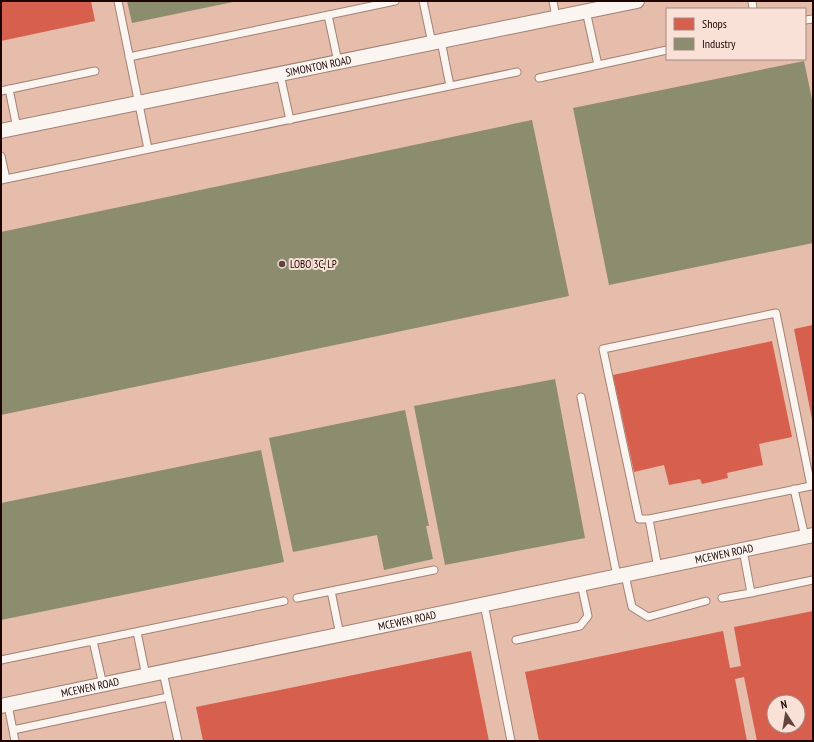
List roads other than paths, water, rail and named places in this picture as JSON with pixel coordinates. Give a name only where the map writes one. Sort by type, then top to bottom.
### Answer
[{"type":"street","name":"SIMONTON ROAD","points":[[1,131],[637,1]]},
{"type":"street","name":"MCEWEN ROAD","points":[[4,705],[809,536]]},
{"type":"lane","points":[[118,1],[148,149]]},
{"type":"lane","points":[[129,57],[395,1]]},
{"type":"lane","points":[[423,1],[450,86]]},
{"type":"lane","points":[[553,1],[556,18]]},
{"type":"lane","points":[[586,11],[598,65]]},
{"type":"lane","points":[[328,15],[338,62]]},
{"type":"lane","points":[[539,78],[666,50]]},
{"type":"lane","points":[[1,91],[95,71]]},
{"type":"lane","points":[[1,156],[3,180],[517,72]]},
{"type":"lane","points":[[280,74],[290,120]]},
{"type":"lane","points":[[9,89],[17,128]]},
{"type":"lane","points":[[776,313],[811,486],[649,519],[639,518],[603,349],[776,313]]},
{"type":"lane","points":[[580,397],[621,576],[632,606],[648,617],[706,601]]},
{"type":"lane","points":[[794,489],[809,536]]},
{"type":"lane","points":[[649,519],[658,568]]},
{"type":"lane","points":[[743,550],[751,593]]},
{"type":"lane","points":[[296,598],[434,570]]},
{"type":"lane","points":[[722,598],[813,580]]},
{"type":"lane","points":[[516,640],[580,626],[588,616],[581,584]]},
{"type":"lane","points":[[331,591],[340,635]]},
{"type":"lane","points":[[1,660],[284,601]]},
{"type":"lane","points":[[484,604],[511,741]]},
{"type":"lane","points":[[137,632],[146,676]]},
{"type":"lane","points":[[94,641],[103,685]]},
{"type":"lane","points":[[163,672],[178,741]]},
{"type":"lane","points":[[13,730],[168,697]]},
{"type":"lane","points":[[4,705],[16,741]]},
{"type":"place","name":"LOBO 3C, LP","points":[[282,264]]}]
